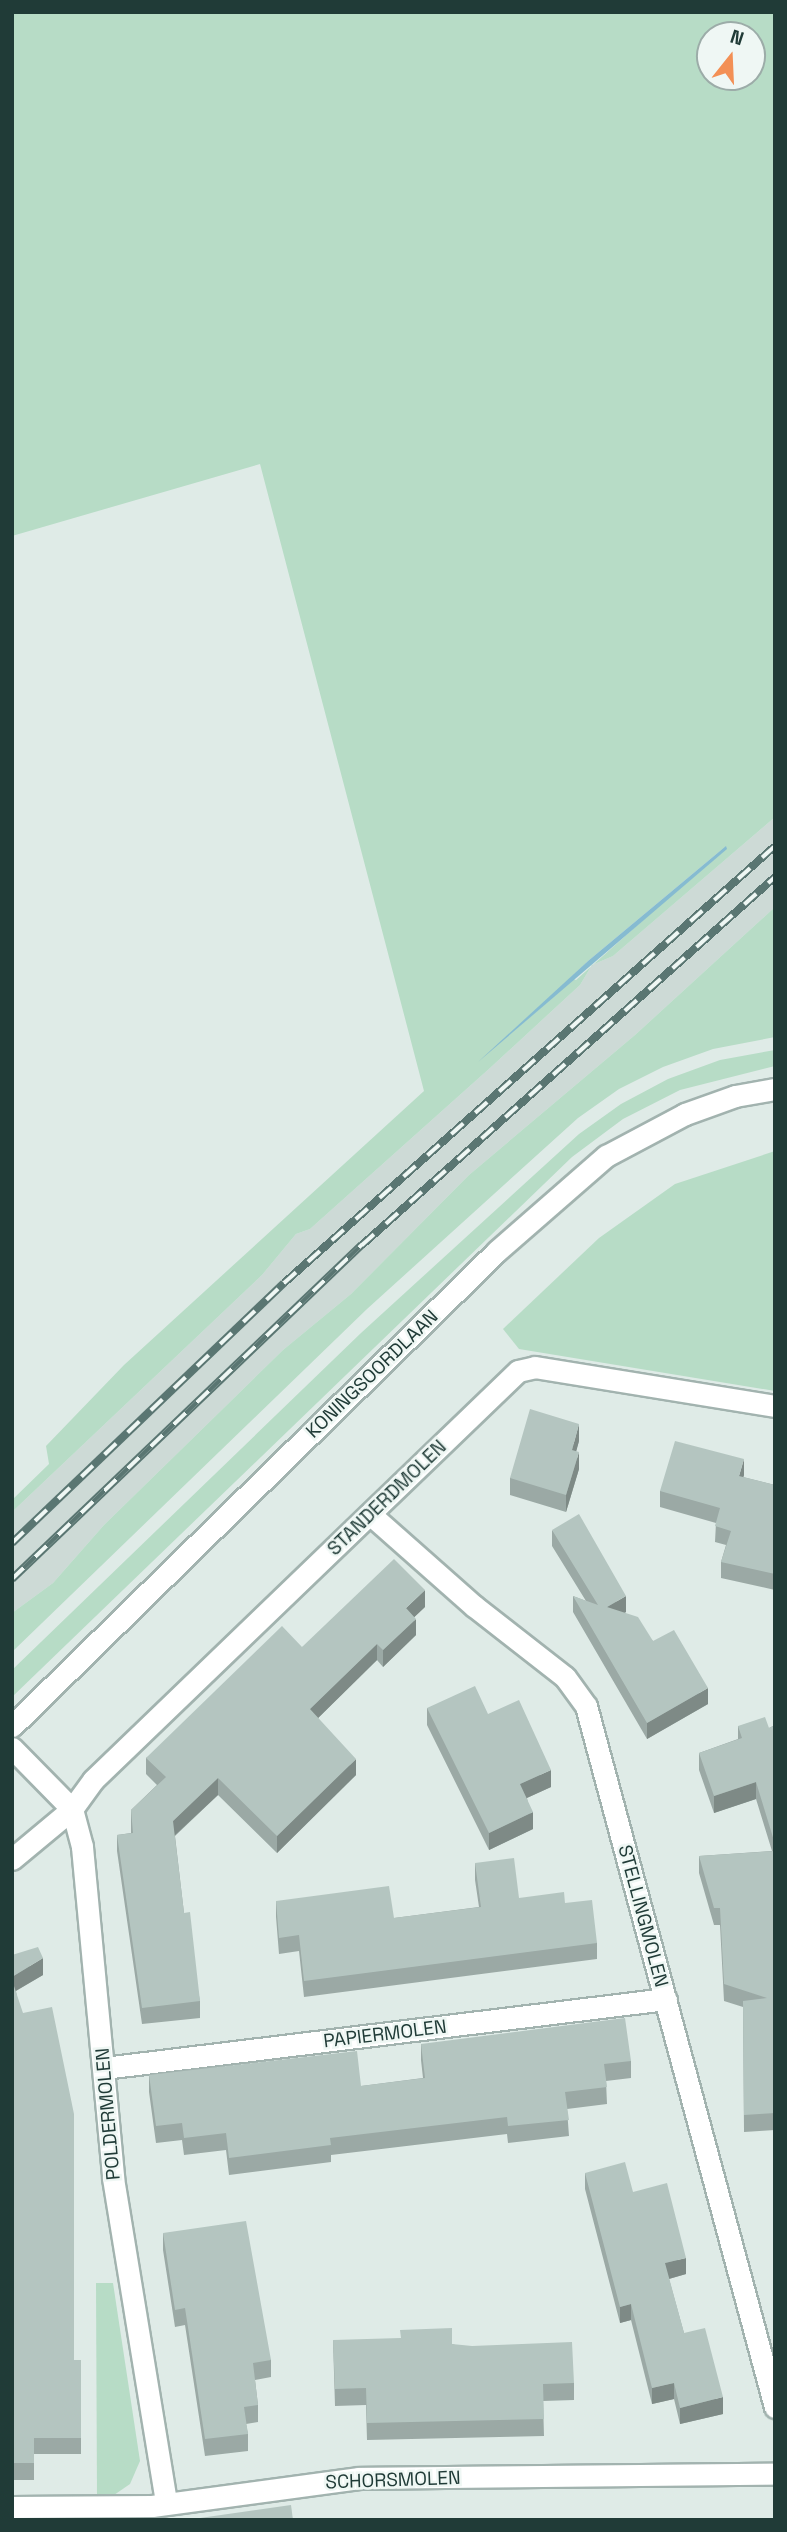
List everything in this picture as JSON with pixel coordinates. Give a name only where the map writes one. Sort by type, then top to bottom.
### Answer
[{"type":"street","name":"KONINGSOORDLAAN","points":[[12,1726],[498,1251],[607,1156],[685,1114],[734,1096],[775,1089]]},
{"type":"street","name":"STANDERDMOLEN","points":[[12,1858],[72,1809],[93,1780],[518,1371],[535,1367],[775,1406]]},
{"type":"street","name":"STELLINGMOLEN","points":[[370,1514],[474,1606],[565,1677],[586,1706],[775,2407]]},
{"type":"street","name":"POLDERMOLEN","points":[[12,1748],[72,1809],[82,1847],[113,2178],[159,2504]]},
{"type":"street","name":"PAPIERMOLEN","points":[[104,2068],[666,1999]]},
{"type":"street","name":"SCHORSMOLEN","points":[[12,2507],[159,2504],[359,2478],[775,2473]]},
{"type":"shaded area","points":[[775,817],[775,907],[635,1035],[469,1175],[351,1294],[283,1350],[104,1525],[53,1583],[12,1613],[12,1512],[262,1275],[296,1234],[310,1229],[490,1068],[580,985],[592,965],[613,956]]},
{"type":"green space","points":[[12,12],[775,12],[775,817],[613,956],[594,964],[726,846],[588,961],[570,978],[576,980],[591,967],[580,985],[310,1229],[296,1234],[262,1275],[12,1512],[12,1500],[49,1464],[46,1446],[124,1365],[424,1091],[260,464],[12,536]]},
{"type":"green space","points":[[775,907],[775,1037],[713,1049],[663,1067],[619,1089],[578,1118],[367,1309],[12,1652],[12,1613],[53,1583],[104,1525],[283,1350],[351,1294],[469,1175],[635,1035]]},
{"type":"green space","points":[[775,1050],[775,1066],[680,1090],[623,1119],[572,1157],[12,1697],[12,1670],[361,1333],[579,1134],[621,1104],[668,1079],[720,1060]]},
{"type":"green space","points":[[775,1151],[775,1391],[519,1349],[503,1329],[599,1238],[675,1184]]},
{"type":"green space","points":[[96,2283],[113,2283],[140,2461],[130,2484],[114,2495],[97,2498]]},
{"type":"water","points":[[726,846],[727,849],[478,1062],[588,961]]},
{"type":"building","points":[[530,1409],[579,1424],[572,1450],[579,1452],[566,1495],[510,1478]]},
{"type":"building","points":[[675,1441],[744,1459],[739,1476],[775,1485],[775,1574],[721,1562],[731,1531],[715,1526],[720,1508],[660,1491]]},
{"type":"building","points":[[579,1514],[626,1596],[607,1607],[638,1617],[653,1641],[674,1630],[708,1688],[647,1723],[573,1596],[598,1605],[552,1530]]},
{"type":"building","points":[[394,1559],[425,1590],[406,1608],[416,1619],[383,1650],[377,1644],[310,1709],[356,1759],[277,1836],[218,1778],[173,1821],[184,1913],[190,1912],[200,2001],[142,2008],[117,1835],[133,1833],[131,1810],[166,1777],[146,1758],[282,1626],[302,1647]]},
{"type":"building","points":[[475,1686],[488,1714],[519,1700],[551,1770],[520,1784],[533,1812],[489,1833],[427,1708]]},
{"type":"building","points":[[765,1717],[769,1728],[775,1725],[775,1844],[756,1782],[714,1796],[699,1753],[742,1738],[738,1726]]},
{"type":"building","points":[[775,1851],[775,2113],[744,2115],[743,2001],[767,1998],[724,1984],[720,1908],[714,1908],[699,1856]]},
{"type":"building","points":[[514,1858],[519,1898],[564,1892],[565,1903],[592,1900],[597,1943],[304,1981],[299,1935],[279,1938],[276,1901],[389,1886],[394,1918],[481,1907],[475,1863]]},
{"type":"building","points":[[38,1947],[43,1958],[12,1977],[12,1955]]},
{"type":"building","points":[[12,1980],[23,2013],[52,2007],[74,2114],[74,2360],[81,2360],[81,2438],[34,2438],[34,2463],[12,2463]]},
{"type":"building","points":[[625,2018],[631,2061],[604,2064],[607,2087],[565,2092],[569,2120],[508,2126],[507,2117],[330,2138],[331,2145],[229,2158],[226,2133],[184,2138],[182,2123],[156,2126],[149,2075],[357,2051],[361,2086],[425,2078],[421,2044]]},
{"type":"building","points":[[625,2162],[633,2192],[667,2183],[686,2258],[665,2263],[684,2333],[705,2328],[723,2397],[680,2408],[674,2383],[652,2388],[631,2304],[620,2307],[585,2173]]},
{"type":"building","points":[[246,2221],[271,2360],[253,2363],[258,2405],[244,2407],[248,2434],[205,2439],[185,2308],[175,2310],[163,2233]]},
{"type":"building","points":[[452,2328],[452,2344],[472,2346],[572,2342],[574,2383],[543,2384],[544,2419],[367,2423],[366,2388],[335,2389],[333,2340],[401,2338],[400,2330]]},
{"type":"building","points":[[291,2505],[293,2520],[193,2520],[193,2519]]},
{"type":"railway","points":[[12,1543],[284,1283],[775,846]]},
{"type":"railway","points":[[12,1579],[362,1245],[775,877]]}]
